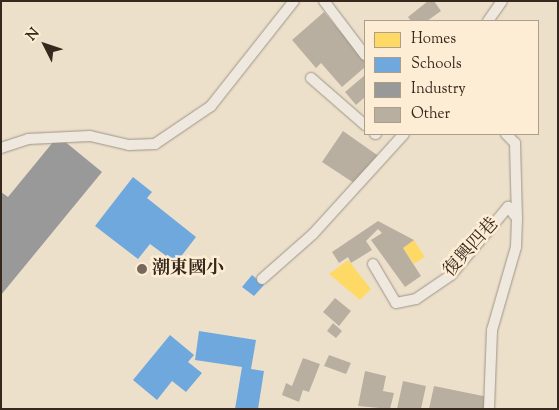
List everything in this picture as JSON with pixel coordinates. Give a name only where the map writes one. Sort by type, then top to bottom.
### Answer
[{"type":"lane","points":[[1,148],[28,139],[90,136],[130,145],[155,144],[211,106],[294,1]]},
{"type":"lane","points":[[324,1],[364,53]]},
{"type":"lane","points":[[489,20],[502,1]]},
{"type":"lane","points":[[311,78],[364,124]]},
{"type":"lane","points":[[262,279],[313,234],[403,135]]},
{"type":"lane","points":[[507,135],[516,143],[517,218]]},
{"type":"lane","name":"復興四巷","points":[[373,264],[396,303],[416,299],[451,275],[508,207],[517,218],[516,247],[492,330],[489,409]]},
{"type":"building: Homes","points":[[414,240],[425,257],[414,264],[403,248]]},
{"type":"building: Homes","points":[[348,260],[371,289],[360,300],[329,274]]},
{"type":"building: Schools","points":[[133,177],[152,192],[147,198],[196,237],[176,263],[150,244],[138,259],[95,226]]},
{"type":"building: Schools","points":[[252,275],[264,285],[254,296],[242,287]]},
{"type":"building: Schools","points":[[199,331],[256,340],[251,369],[264,371],[258,409],[235,409],[242,367],[195,360]]},
{"type":"building: Schools","points":[[170,335],[194,355],[188,362],[202,373],[186,392],[172,381],[157,400],[133,380]]},
{"type":"building: Industry","points":[[58,136],[102,172],[1,295],[1,192],[8,197]]},
{"type":"building: Other","points":[[428,1],[434,1],[441,11],[428,20],[410,20],[408,17]]},
{"type":"building: Other","points":[[324,12],[364,60],[364,68],[342,87],[321,63],[316,68],[292,40]]},
{"type":"building: Other","points":[[364,76],[364,98],[356,105],[345,92]]},
{"type":"building: Other","points":[[343,131],[380,157],[360,187],[322,162]]},
{"type":"building: Other","points":[[378,221],[414,240],[403,248],[421,276],[405,287],[371,240],[382,233],[378,229],[366,241],[372,250],[351,263],[348,257],[339,263],[332,252]]},
{"type":"building: Other","points":[[335,298],[351,311],[339,326],[323,312]]},
{"type":"building: Other","points":[[333,323],[342,331],[336,338],[327,331]]},
{"type":"building: Other","points":[[329,355],[351,363],[346,374],[324,366]]},
{"type":"building: Other","points":[[303,358],[320,364],[309,392],[303,390],[299,402],[282,395],[286,383],[292,386]]},
{"type":"building: Other","points":[[365,371],[386,376],[383,391],[394,393],[390,409],[358,406]]},
{"type":"building: Other","points":[[403,381],[426,386],[421,409],[397,409]]},
{"type":"building: Other","points":[[434,386],[488,397],[486,409],[429,409]]},
{"type":"place","name":"潮東國小","points":[[142,269]]}]
